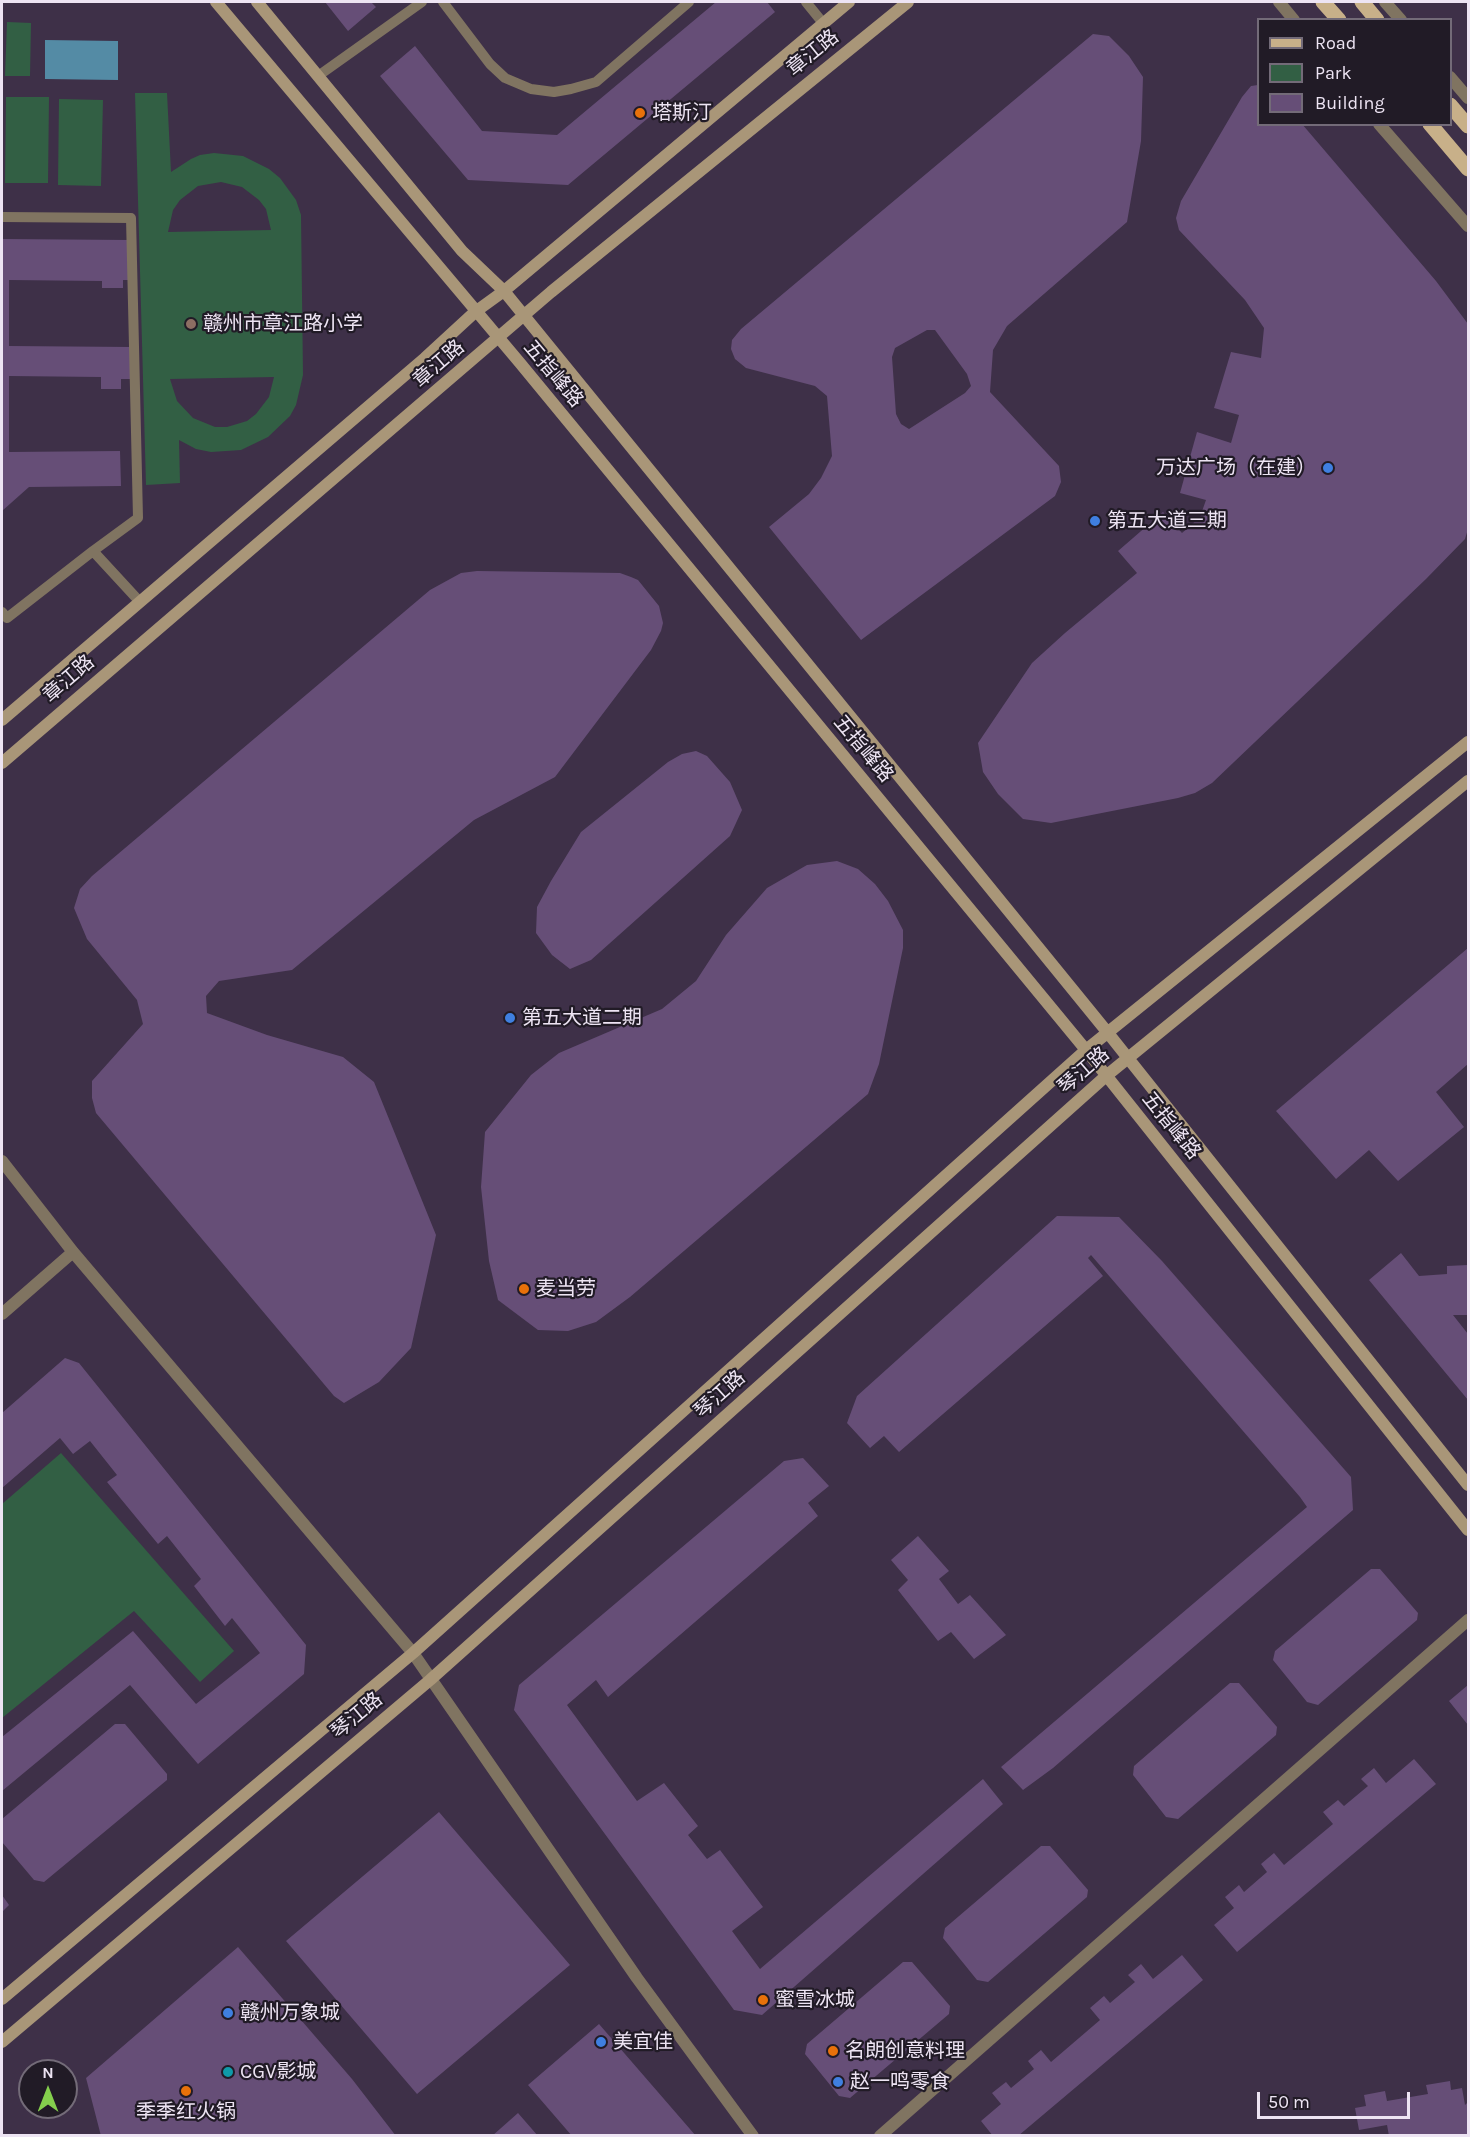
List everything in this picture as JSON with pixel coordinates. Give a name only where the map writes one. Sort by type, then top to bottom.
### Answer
[{"type":"main road","name":"五指峰路","points":[[216,2],[1086,1050],[1468,1530]]},
{"type":"main road","name":"五指峰路","points":[[257,2],[462,251],[504,291],[1129,1058],[1468,1485]]},
{"type":"main road","name":"章江路","points":[[2,720],[416,366],[475,312],[504,291],[849,2]]},
{"type":"main road","name":"章江路","points":[[2,763],[498,339],[523,315],[908,2]]},
{"type":"main road","points":[[1323,2],[1337,18]]},
{"type":"main road","points":[[1362,2],[1375,18]]},
{"type":"main road","points":[[1452,107],[1468,126]]},
{"type":"main road","points":[[1432,126],[1468,170]]},
{"type":"main road","name":"琴江路","points":[[2,1999],[413,1653],[1086,1050],[1468,742]]},
{"type":"main road","name":"琴江路","points":[[2,2042],[430,1680],[1106,1076],[1468,781]]},
{"type":"street","points":[[1279,2],[1292,18]]},
{"type":"street","points":[[1385,2],[1399,18]]},
{"type":"street","points":[[1452,78],[1468,98]]},
{"type":"street","points":[[1381,126],[1468,226]]},
{"type":"street","points":[[2,1161],[73,1252],[413,1653],[637,1978],[753,2136]]},
{"type":"street","points":[[2,1314],[73,1252]]},
{"type":"street","points":[[880,2136],[1468,1620]]},
{"type":"lane","points":[[318,76],[422,2]]},
{"type":"lane","points":[[443,2],[490,64],[505,78],[531,89],[554,92],[596,82],[689,2]]},
{"type":"lane","points":[[806,2],[823,23]]},
{"type":"lane","points":[[2,217],[130,218],[138,518],[7,618],[2,612]]},
{"type":"lane","points":[[93,551],[140,602]]},
{"type":"green space","points":[[7,22],[31,23],[30,76],[5,76]]},
{"type":"green space","points":[[135,93],[167,93],[171,172],[200,155],[214,153],[243,156],[269,169],[280,178],[296,200],[301,215],[303,375],[296,405],[290,416],[268,437],[241,450],[211,452],[196,449],[179,440],[180,483],[146,485]],"holes":[[[221,182],[242,187],[259,200],[266,209],[271,230],[168,232],[173,210],[180,200],[198,186]],[[274,377],[269,397],[256,414],[247,421],[227,427],[215,427],[193,418],[177,401],[170,379]]]},
{"type":"green space","points":[[6,97],[49,97],[48,183],[5,183]]},
{"type":"green space","points":[[59,99],[103,100],[101,186],[58,185]]},
{"type":"green space","points":[[61,1453],[234,1651],[200,1682],[134,1611],[2,1718],[2,1504]]},
{"type":"water","points":[[45,40],[118,41],[118,80],[45,79]]},
{"type":"building","points":[[325,2],[371,2],[376,7],[348,31]]},
{"type":"building","points":[[716,2],[767,2],[775,12],[568,185],[468,180],[380,76],[415,46],[482,131],[557,135]]},
{"type":"building","points":[[1093,34],[1109,36],[1129,56],[1143,77],[1141,141],[1127,222],[1007,326],[993,350],[990,392],[1059,466],[1061,482],[1055,496],[861,640],[769,527],[809,494],[821,478],[832,456],[827,396],[815,386],[746,368],[735,359],[731,349],[732,340],[741,329]],"holes":[[[927,330],[935,330],[967,374],[971,386],[965,393],[909,429],[901,424],[896,414],[892,357],[895,348]]]},
{"type":"building","name":"万达广场（在建）","points":[[1257,85],[1257,126],[1304,126],[1436,281],[1468,324],[1468,529],[1465,539],[1212,783],[1195,793],[1178,798],[1051,823],[1023,819],[998,794],[983,772],[978,743],[1032,663],[1137,573],[1118,551],[1163,512],[1182,533],[1200,517],[1206,500],[1180,493],[1197,432],[1231,443],[1239,415],[1214,408],[1231,352],[1261,358],[1264,328],[1245,300],[1179,230],[1176,218],[1181,201],[1242,97],[1251,86]]},
{"type":"building","points":[[2,239],[130,240],[129,280],[123,280],[123,288],[102,288],[102,281],[9,280],[9,346],[132,347],[132,379],[121,379],[121,389],[101,389],[101,377],[9,376],[9,452],[120,451],[121,486],[29,487],[2,511]]},
{"type":"building","points":[[477,571],[620,573],[638,580],[659,606],[663,623],[661,631],[651,650],[555,777],[474,820],[292,970],[219,981],[206,996],[207,1013],[267,1035],[343,1057],[374,1082],[436,1235],[411,1348],[379,1382],[344,1403],[334,1396],[96,1113],[92,1098],[92,1081],[143,1024],[137,1000],[87,939],[74,908],[80,889],[92,876],[430,590],[461,573]]},
{"type":"building","points":[[696,751],[707,756],[730,782],[742,810],[730,836],[591,960],[570,969],[552,955],[536,933],[537,907],[551,881],[581,832],[668,762],[682,754]]},
{"type":"building","points":[[837,861],[858,869],[875,884],[888,901],[903,930],[903,948],[879,1064],[868,1094],[630,1297],[596,1322],[568,1331],[538,1330],[498,1300],[489,1261],[481,1187],[485,1132],[531,1075],[559,1053],[662,1009],[696,981],[726,935],[767,888],[807,865]]},
{"type":"building","points":[[1468,948],[1468,1064],[1436,1092],[1464,1127],[1398,1181],[1369,1150],[1336,1179],[1276,1111]]},
{"type":"building","points":[[1057,1216],[1119,1217],[1162,1261],[1351,1477],[1353,1510],[1053,1768],[1023,1790],[1001,1767],[1307,1507],[1091,1255],[1088,1258],[1103,1276],[899,1452],[884,1436],[870,1448],[847,1423],[857,1396]]},
{"type":"building","points":[[1401,1253],[1419,1276],[1447,1274],[1447,1266],[1468,1265],[1468,1315],[1453,1315],[1468,1334],[1468,1400],[1369,1280]]},
{"type":"building","points":[[65,1358],[79,1363],[306,1645],[304,1674],[198,1764],[130,1685],[2,1791],[2,1737],[133,1631],[196,1704],[260,1653],[232,1618],[225,1626],[194,1586],[201,1579],[167,1536],[158,1544],[107,1482],[117,1475],[90,1441],[73,1454],[60,1438],[2,1488],[2,1413]]},
{"type":"building","points":[[803,1458],[829,1486],[808,1503],[818,1516],[608,1697],[596,1680],[567,1705],[637,1801],[664,1783],[698,1826],[688,1835],[707,1859],[720,1850],[763,1907],[732,1931],[760,1969],[983,1779],[1003,1804],[762,2015],[734,2010],[514,1710],[519,1685],[784,1461]]},
{"type":"building","points":[[918,1536],[949,1571],[939,1579],[958,1604],[970,1595],[1006,1635],[974,1659],[951,1632],[938,1641],[898,1590],[908,1580],[891,1560]]},
{"type":"building","points":[[1371,1569],[1380,1569],[1418,1613],[1417,1620],[1318,1705],[1307,1702],[1273,1660],[1275,1651]]},
{"type":"building","points":[[1230,1683],[1239,1683],[1277,1727],[1276,1735],[1178,1819],[1166,1817],[1133,1775],[1134,1766]]},
{"type":"building","points":[[1468,1685],[1468,1725],[1449,1701]]},
{"type":"building","points":[[115,1724],[125,1724],[167,1774],[167,1780],[44,1882],[34,1880],[2,1842],[2,1819]]},
{"type":"building","points":[[1414,1759],[1436,1784],[1237,1952],[1214,1925],[1234,1908],[1225,1897],[1239,1885],[1244,1892],[1267,1872],[1261,1864],[1274,1853],[1284,1865],[1333,1824],[1323,1812],[1338,1800],[1344,1806],[1368,1786],[1361,1779],[1374,1768],[1386,1783]]},
{"type":"building","points":[[439,1812],[570,1965],[417,2094],[286,1941]]},
{"type":"building","points":[[1041,1846],[1050,1846],[1088,1890],[1087,1897],[988,1982],[977,1980],[943,1938],[945,1928]]},
{"type":"building","points":[[2,1895],[9,1905],[2,1912]]},
{"type":"building","name":"赣州万象城","points":[[238,1947],[352,2079],[396,2136],[101,2136],[86,2078]]},
{"type":"building","points":[[1182,1955],[1203,1980],[1018,2136],[993,2136],[981,2121],[1001,2104],[992,2093],[1006,2082],[1011,2088],[1034,2069],[1028,2061],[1041,2050],[1051,2062],[1100,2020],[1090,2008],[1104,1996],[1110,2003],[1135,1982],[1128,1975],[1141,1964],[1153,1979]]},
{"type":"building","points":[[903,1962],[912,1962],[950,2006],[949,2014],[850,2098],[839,2096],[805,2054],[807,2044]]},
{"type":"building","points":[[599,2024],[696,2136],[572,2136],[528,2085]]},
{"type":"building","points":[[1450,2081],[1451,2090],[1462,2088],[1465,2105],[1468,2102],[1468,2136],[1389,2136],[1387,2125],[1359,2130],[1355,2108],[1366,2106],[1364,2095],[1385,2091],[1387,2101],[1428,2094],[1426,2085]]},
{"type":"building","points":[[518,2113],[538,2136],[492,2136]]},
{"type":"place","name":"塔斯汀","points":[[640,113]]},
{"type":"place","name":"赣州市章江路小学","points":[[191,324]]},
{"type":"place","name":"万达广场（在建）","points":[[1328,468]]},
{"type":"place","name":"第五大道三期","points":[[1095,521]]},
{"type":"place","name":"第五大道二期","points":[[510,1018]]},
{"type":"place","name":"麦当劳","points":[[524,1289]]},
{"type":"place","name":"蜜雪冰城","points":[[763,2000]]},
{"type":"place","name":"赣州万象城","points":[[228,2013]]},
{"type":"place","name":"美宜佳","points":[[601,2042]]},
{"type":"place","name":"名朗创意料理","points":[[833,2051]]},
{"type":"place","name":"CGV影城","points":[[228,2072]]},
{"type":"place","name":"赵一鸣零食","points":[[838,2082]]},
{"type":"place","name":"季季红火锅","points":[[186,2091]]}]
